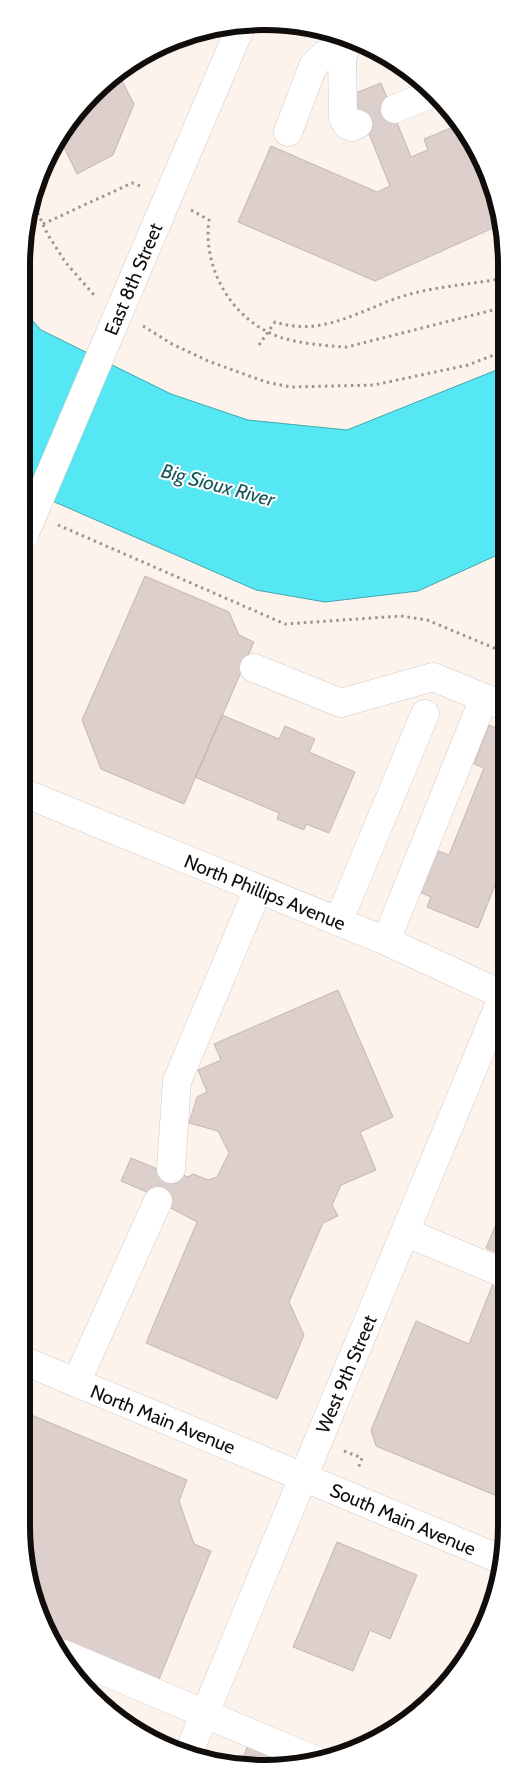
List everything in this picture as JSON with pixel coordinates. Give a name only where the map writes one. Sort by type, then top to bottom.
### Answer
[{"type":"street","name":"East 8th Street","points":[[30,521],[239,32]]},
{"type":"street","points":[[288,132],[313,66],[324,55],[346,48],[343,118],[347,125],[352,127],[358,124]]},
{"type":"street","points":[[395,109],[426,96]]},
{"type":"street","points":[[254,668],[341,703],[433,677],[494,702],[386,941]]},
{"type":"street","points":[[338,922],[425,714]]},
{"type":"street","name":"North Phillips Avenue","points":[[30,795],[386,941],[498,994]]},
{"type":"street","points":[[170,1169],[177,1080],[258,889]]},
{"type":"street","name":"West 9th Street","points":[[191,1748],[498,1008]]},
{"type":"street","points":[[76,1383],[158,1201]]},
{"type":"street","points":[[405,1232],[498,1271]]},
{"type":"street","name":"North Main Avenue","points":[[30,1363],[304,1477]]},
{"type":"street","name":"South Main Avenue","points":[[304,1477],[496,1557]]},
{"type":"street","points":[[69,1657],[306,1756]]},
{"type":"path","points":[[43,224],[132,183],[164,208],[209,220],[207,236],[219,286],[244,316],[284,338],[323,346],[347,347],[498,309]]},
{"type":"path","points":[[36,210],[66,263],[95,296],[102,300]]},
{"type":"path","points":[[259,345],[275,322],[302,328],[336,322],[408,295],[498,279]]},
{"type":"path","points":[[141,324],[172,344],[208,360],[266,382],[291,387],[374,385],[468,365],[498,353]]},
{"type":"path","points":[[51,522],[285,624],[401,616],[426,620],[498,650]]},
{"type":"path","points":[[338,1449],[362,1458],[355,1477]]},
{"type":"water","name":"Big Sioux River","points":[[30,318],[41,330],[171,394],[248,420],[347,430],[498,369],[498,555],[418,591],[325,602],[256,590],[30,491]]},
{"type":"building","points":[[121,79],[134,104],[113,155],[77,174],[63,144],[88,110]]},
{"type":"building","points":[[381,83],[411,157],[428,150],[424,139],[453,127],[452,125],[467,147],[480,174],[486,189],[495,227],[375,281],[238,222],[271,146],[377,192],[390,186],[353,94]]},
{"type":"building","points":[[145,576],[229,612],[239,635],[254,642],[184,804],[101,769],[82,720]]},
{"type":"building","points":[[222,715],[279,739],[285,726],[315,739],[309,752],[355,772],[329,833],[306,824],[304,830],[277,819],[279,813],[195,777]]},
{"type":"building","points":[[489,725],[498,729],[498,878],[478,928],[427,907],[431,897],[419,892],[436,850],[449,855],[484,768],[474,764]]},
{"type":"building","points":[[338,990],[393,1117],[360,1132],[376,1170],[341,1185],[332,1205],[338,1216],[323,1223],[289,1302],[304,1335],[277,1399],[146,1343],[197,1222],[154,1199],[149,1193],[121,1181],[131,1158],[160,1170],[167,1168],[188,1177],[193,1174],[208,1180],[217,1177],[229,1153],[218,1131],[189,1123],[197,1097],[207,1092],[198,1070],[221,1060],[214,1044]]},
{"type":"building","points":[[498,1220],[498,1253],[486,1248]]},
{"type":"building","points":[[494,1281],[498,1283],[498,1496],[376,1446],[371,1430],[416,1321],[469,1344]]},
{"type":"building","points":[[30,1414],[187,1480],[179,1501],[194,1544],[211,1551],[158,1682],[60,1641],[54,1629],[42,1601],[32,1557],[30,1526]]},
{"type":"building","points":[[337,1542],[417,1575],[390,1639],[370,1630],[353,1671],[293,1647]]},
{"type":"building","points":[[248,1745],[281,1759],[264,1760],[243,1759]]},
{"type":"tunnel","points":[[358,124],[395,109]]},
{"type":"tunnel","points":[[158,1201],[171,1169]]}]
